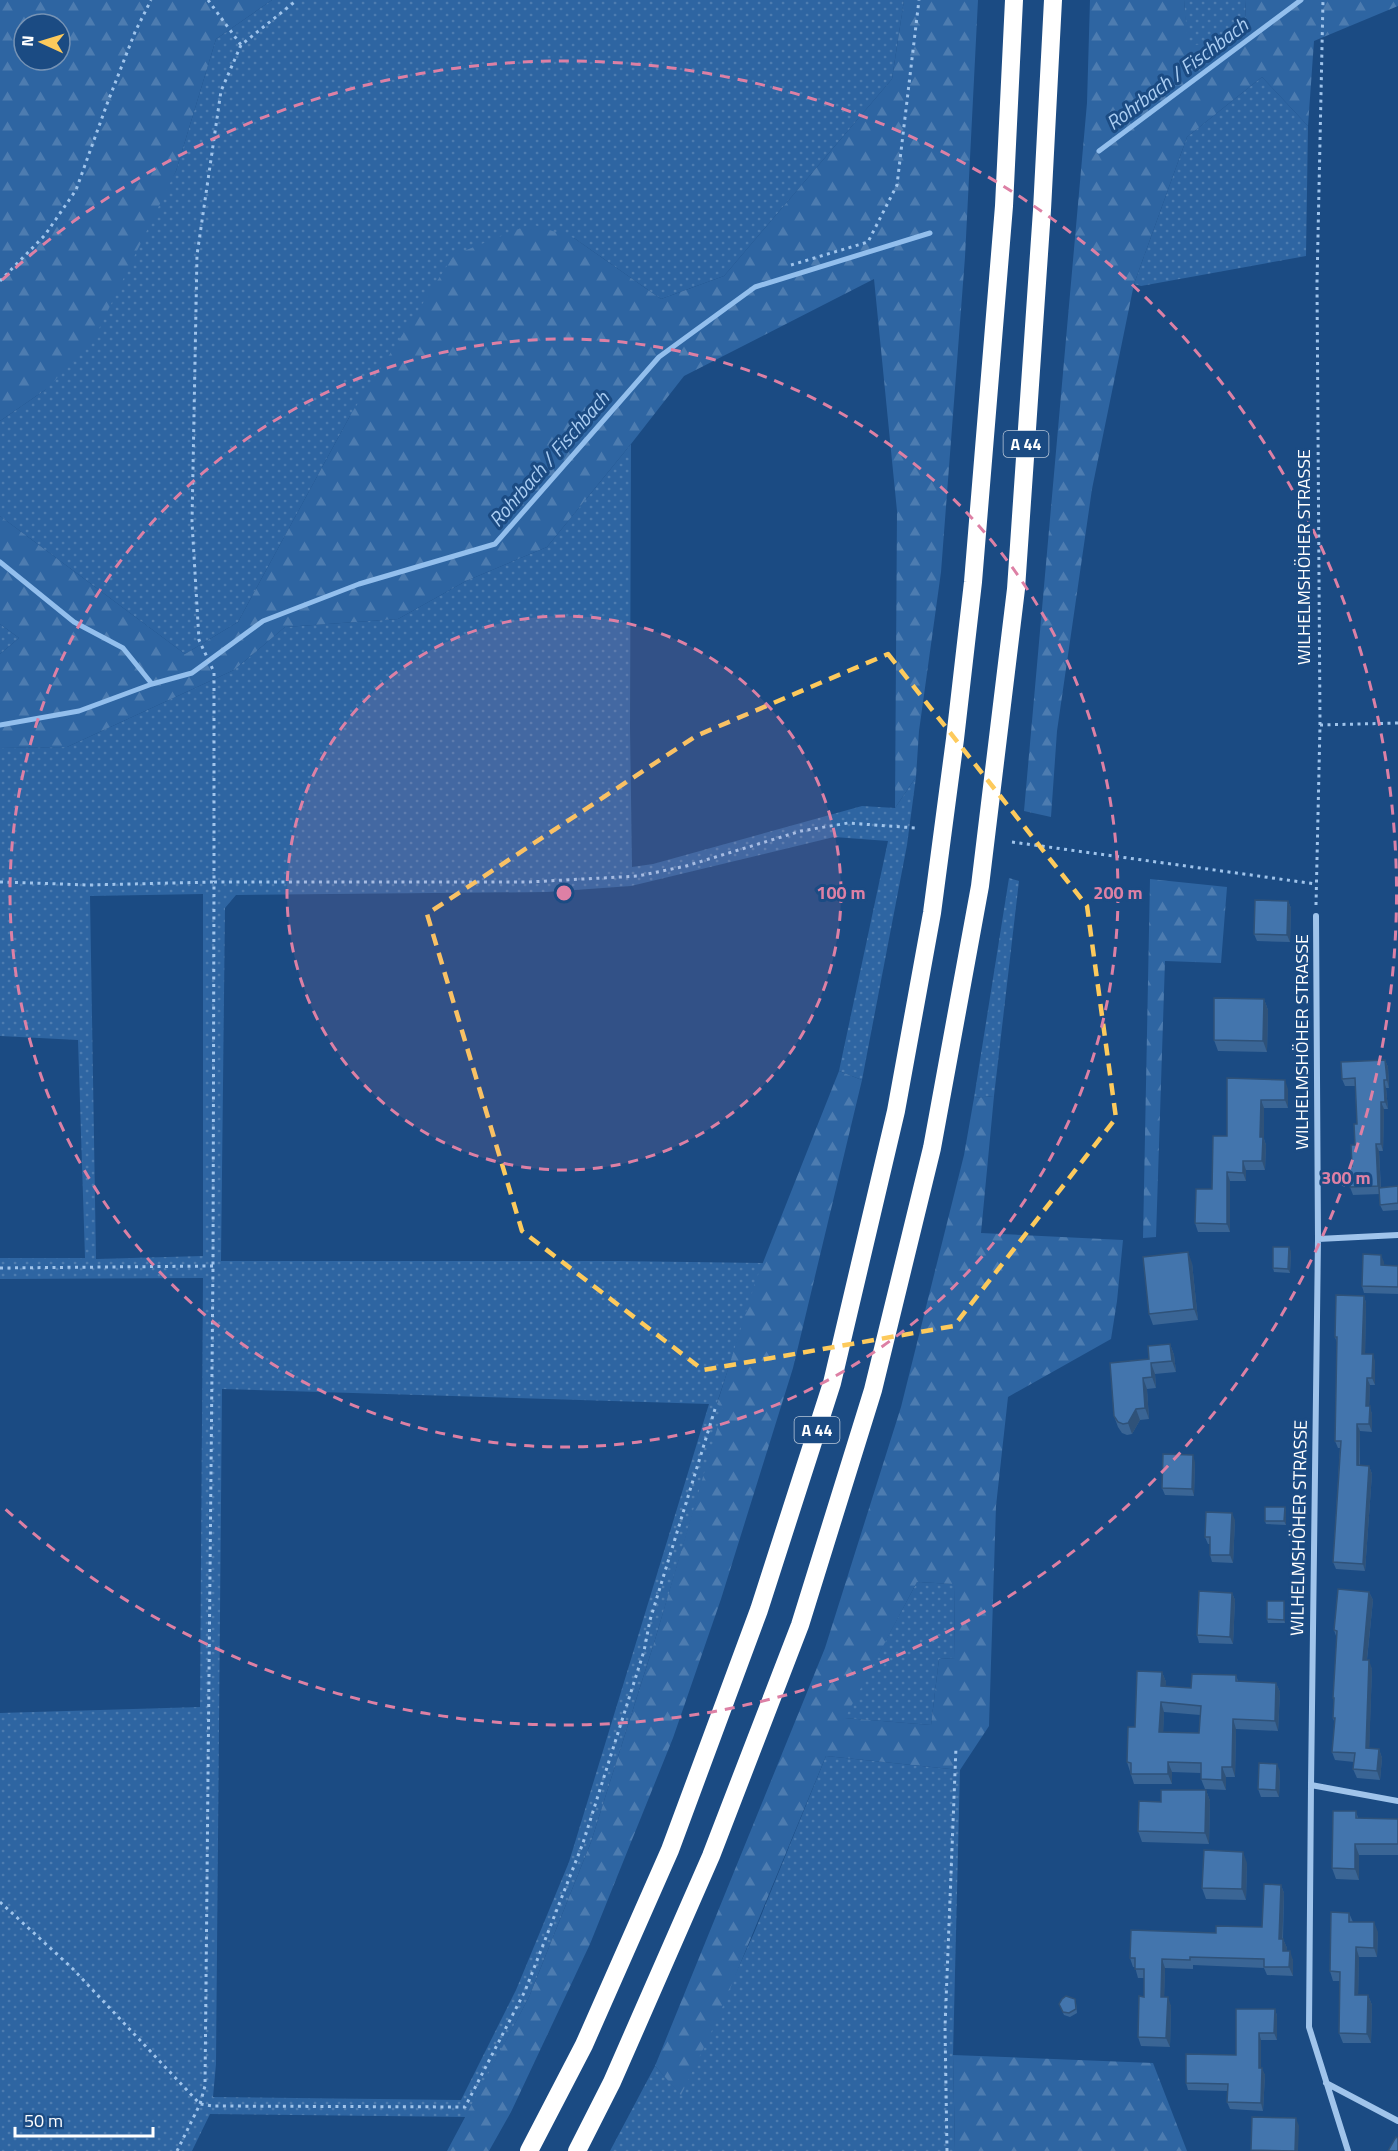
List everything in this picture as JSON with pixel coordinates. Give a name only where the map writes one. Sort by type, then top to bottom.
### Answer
[{"type":"highway","name":"A 44","points":[[529,2151],[584,2045],[670,1850],[759,1610],[832,1383],[896,1111],[932,913],[957,727],[973,582],[1004,206],[1014,0]]},
{"type":"highway","name":"A 44","points":[[577,2151],[612,2082],[711,1856],[800,1625],[873,1390],[932,1148],[980,886],[1016,589],[1042,210],[1053,0]]},
{"type":"street","name":"WILHELMSHÖHER STRASSE","points":[[1316,916],[1318,1239],[1309,2027],[1348,2151]]},
{"type":"street","points":[[1318,1239],[1398,1235]]},
{"type":"street","points":[[1311,1785],[1398,1801]]},
{"type":"street","points":[[1326,2083],[1398,2121]]},
{"type":"path","points":[[0,281],[45,236],[76,190],[127,52],[151,0]]},
{"type":"path","points":[[208,0],[241,45]]},
{"type":"path","points":[[177,2151],[200,2104],[205,2086],[213,1266],[214,672],[199,640],[192,522],[197,255],[221,91],[241,45],[297,0]]},
{"type":"path","points":[[791,265],[868,242],[897,185],[919,0]]},
{"type":"path","name":"WILHELMSHÖHER STRASSE","points":[[1316,916],[1320,725],[1317,284],[1323,0]]},
{"type":"path","points":[[1320,725],[1398,723]]},
{"type":"path","points":[[0,882],[89,885],[214,882],[529,882],[638,876],[686,866],[801,831],[848,823],[916,828]]},
{"type":"path","points":[[1012,843],[1316,884]]},
{"type":"path","points":[[0,1268],[213,1266]]},
{"type":"path","points":[[0,1902],[72,1968],[200,2104],[213,2106],[465,2107],[525,1991],[583,1844],[644,1651],[650,1620],[715,1409]]},
{"type":"path","points":[[947,2151],[945,2027],[956,1747]]},
{"type":"highlighted area","points":[[888,654],[1087,906],[1116,1118],[954,1326],[703,1370],[522,1231],[427,914],[696,736]]},
{"type":"green space","points":[[0,0],[272,0],[216,39],[176,171],[92,343],[45,390],[0,421]]},
{"type":"green space","points":[[272,0],[904,0],[892,79],[724,276],[661,299],[574,238],[351,414],[238,622],[185,654],[0,516],[0,421],[45,390],[176,171],[216,39]]},
{"type":"green space","points":[[904,0],[978,0],[965,257],[941,572],[919,731],[916,777],[895,808],[897,511],[874,279],[684,376],[547,547],[466,581],[398,619],[285,627],[234,670],[67,747],[0,748],[0,654],[19,638],[0,624],[0,516],[185,654],[238,622],[351,414],[454,255],[531,224],[574,238],[661,299],[724,276],[892,79]]},
{"type":"green space","points":[[1090,0],[1184,0],[1188,46],[1244,38],[1246,0],[1398,0],[1398,6],[1314,41],[1308,126],[1262,77],[1187,137],[1134,284],[1092,489],[1057,731],[1051,817],[1024,811],[1087,103]]},
{"type":"green space","points":[[1184,0],[1246,0],[1244,38],[1187,47]]},
{"type":"green space","points":[[1262,77],[1308,126],[1306,256],[1141,286],[1134,284],[1187,137]]},
{"type":"green space","points":[[631,444],[632,867],[653,864],[862,806],[895,808],[916,777],[907,845],[862,1080],[839,1071],[888,841],[834,837],[631,886],[547,892],[236,895],[225,908],[221,1261],[763,1263],[717,1403],[724,1409],[591,1842],[529,1997],[466,2117],[210,2114],[192,2151],[0,2151],[0,1713],[200,1707],[203,1278],[0,1279],[0,1258],[85,1258],[78,1040],[0,1036],[0,748],[67,747],[234,670],[285,627],[398,619],[466,581],[547,547]],"holes":[[[203,894],[203,1256],[96,1259],[90,896]],[[222,1389],[709,1404],[569,1862],[516,1990],[461,2100],[213,2097],[216,2064]]]},
{"type":"green space","points":[[0,624],[19,638],[0,654]]},
{"type":"green space","points":[[1009,878],[1019,881],[994,1096],[974,1098]]},
{"type":"green space","points":[[1150,879],[1227,887],[1221,963],[1165,961],[1156,1237],[1143,1238]]},
{"type":"green space","points":[[839,1071],[862,1080],[793,1368],[721,1599],[673,1738],[590,1944],[511,2112],[489,2151],[447,2151],[529,1997],[591,1842],[654,1643],[723,1409],[717,1404],[756,1280]]},
{"type":"green space","points":[[994,1096],[981,1233],[1123,1240],[1111,1339],[1008,1397],[996,1506],[989,1726],[960,1770],[826,1756],[717,2020],[681,2095],[655,2066],[825,1648],[901,1407],[964,1155],[974,1098]],"holes":[[[917,1582],[954,1584],[955,1658],[939,1659],[931,1725],[845,1718]]]},
{"type":"green space","points":[[917,1582],[954,1584],[955,1658],[939,1659],[931,1725],[844,1718]]},
{"type":"green space","points":[[826,1756],[960,1770],[953,2055],[955,2151],[610,2151],[655,2066],[681,2094],[754,1933]]},
{"type":"green space","points":[[953,2055],[1153,2063],[1187,2151],[955,2151]]},
{"type":"building","points":[[1255,900],[1288,901],[1287,935],[1254,934]]},
{"type":"building","points":[[1214,998],[1264,999],[1263,1041],[1214,1040]]},
{"type":"building","points":[[1385,1060],[1387,1080],[1384,1080],[1385,1102],[1381,1102],[1381,1144],[1376,1144],[1378,1186],[1350,1187],[1351,1145],[1355,1145],[1354,1124],[1357,1124],[1355,1078],[1342,1079],[1341,1062]]},
{"type":"building","points":[[1227,1078],[1285,1080],[1285,1100],[1261,1100],[1262,1161],[1243,1161],[1243,1173],[1227,1172],[1227,1224],[1195,1223],[1196,1189],[1212,1189],[1213,1136],[1227,1136]]},
{"type":"building","points":[[1398,1186],[1398,1203],[1380,1205],[1379,1188]]},
{"type":"building","points":[[1273,1247],[1289,1247],[1288,1269],[1273,1268]]},
{"type":"building","points":[[1188,1252],[1194,1309],[1149,1314],[1143,1257]]},
{"type":"building","points":[[1363,1254],[1381,1255],[1381,1265],[1398,1266],[1398,1287],[1362,1286]]},
{"type":"building","points":[[1336,1295],[1364,1296],[1362,1354],[1373,1354],[1372,1378],[1367,1378],[1366,1406],[1370,1406],[1369,1424],[1357,1424],[1357,1465],[1369,1466],[1363,1564],[1333,1562],[1341,1441],[1335,1441]]},
{"type":"building","points":[[1170,1344],[1172,1361],[1151,1363],[1152,1377],[1143,1378],[1145,1408],[1136,1409],[1128,1423],[1118,1422],[1114,1416],[1110,1363],[1149,1359],[1148,1346]]},
{"type":"building","points":[[1163,1454],[1193,1455],[1192,1489],[1162,1488]]},
{"type":"building","points":[[1265,1507],[1285,1507],[1284,1521],[1265,1521]]},
{"type":"building","points":[[1206,1512],[1232,1513],[1230,1555],[1210,1555],[1210,1537],[1205,1537]]},
{"type":"building","points":[[1338,1589],[1369,1592],[1363,1660],[1369,1660],[1366,1748],[1379,1749],[1377,1771],[1353,1769],[1355,1753],[1332,1752],[1337,1631],[1334,1630]]},
{"type":"building","points":[[1199,1591],[1232,1593],[1230,1637],[1197,1635]]},
{"type":"building","points":[[1267,1601],[1284,1601],[1284,1620],[1267,1619]]},
{"type":"building","points":[[1137,1671],[1162,1672],[1161,1686],[1191,1688],[1192,1674],[1236,1675],[1236,1681],[1276,1683],[1275,1721],[1233,1719],[1232,1767],[1222,1767],[1222,1780],[1201,1779],[1201,1763],[1168,1762],[1168,1774],[1131,1774],[1131,1763],[1127,1762],[1128,1727],[1135,1727]],"holes":[[[1161,1702],[1201,1706],[1199,1733],[1159,1732]]]},
{"type":"building","points":[[1259,1763],[1277,1764],[1276,1790],[1258,1789]]},
{"type":"building","points":[[1161,1790],[1206,1790],[1205,1833],[1138,1831],[1139,1801],[1161,1802]]},
{"type":"building","points":[[1333,1811],[1356,1811],[1356,1818],[1398,1819],[1398,1844],[1355,1844],[1355,1869],[1332,1868]]},
{"type":"building","points":[[1204,1850],[1243,1852],[1242,1889],[1202,1888]]},
{"type":"building","points":[[1264,1884],[1281,1885],[1279,1939],[1283,1939],[1283,1951],[1290,1951],[1289,1967],[1264,1967],[1264,1959],[1190,1957],[1190,1960],[1162,1959],[1161,1997],[1168,1997],[1166,2038],[1138,2037],[1139,1996],[1144,1997],[1144,1969],[1135,1969],[1135,1958],[1130,1958],[1131,1930],[1216,1933],[1216,1926],[1262,1927]]},
{"type":"building","points":[[1331,1912],[1349,1913],[1349,1922],[1374,1922],[1374,1948],[1356,1947],[1355,1995],[1368,1995],[1367,2034],[1339,2033],[1340,1972],[1330,1971]]},
{"type":"building","points":[[1066,1996],[1075,1999],[1076,2009],[1069,2013],[1063,2012],[1059,2004]]},
{"type":"building","points":[[1236,2009],[1275,2009],[1274,2033],[1259,2033],[1259,2068],[1262,2068],[1261,2103],[1227,2102],[1228,2084],[1186,2083],[1186,2054],[1236,2055]]},
{"type":"building","points":[[1252,2117],[1296,2118],[1295,2151],[1251,2150]]},
{"type":"building","points":[[1396,2137],[1398,2138],[1398,2151],[1388,2151]]},
{"type":"waterway","name":"Rohrbach / Fischbach","points":[[1099,151],[1301,0]]},
{"type":"waterway","name":"Rohrbach / Fischbach","points":[[0,725],[79,711],[152,684],[192,673],[263,621],[359,584],[495,544],[659,357],[755,287],[930,233]]},
{"type":"waterway","points":[[0,562],[74,622],[123,648],[152,684]]}]
